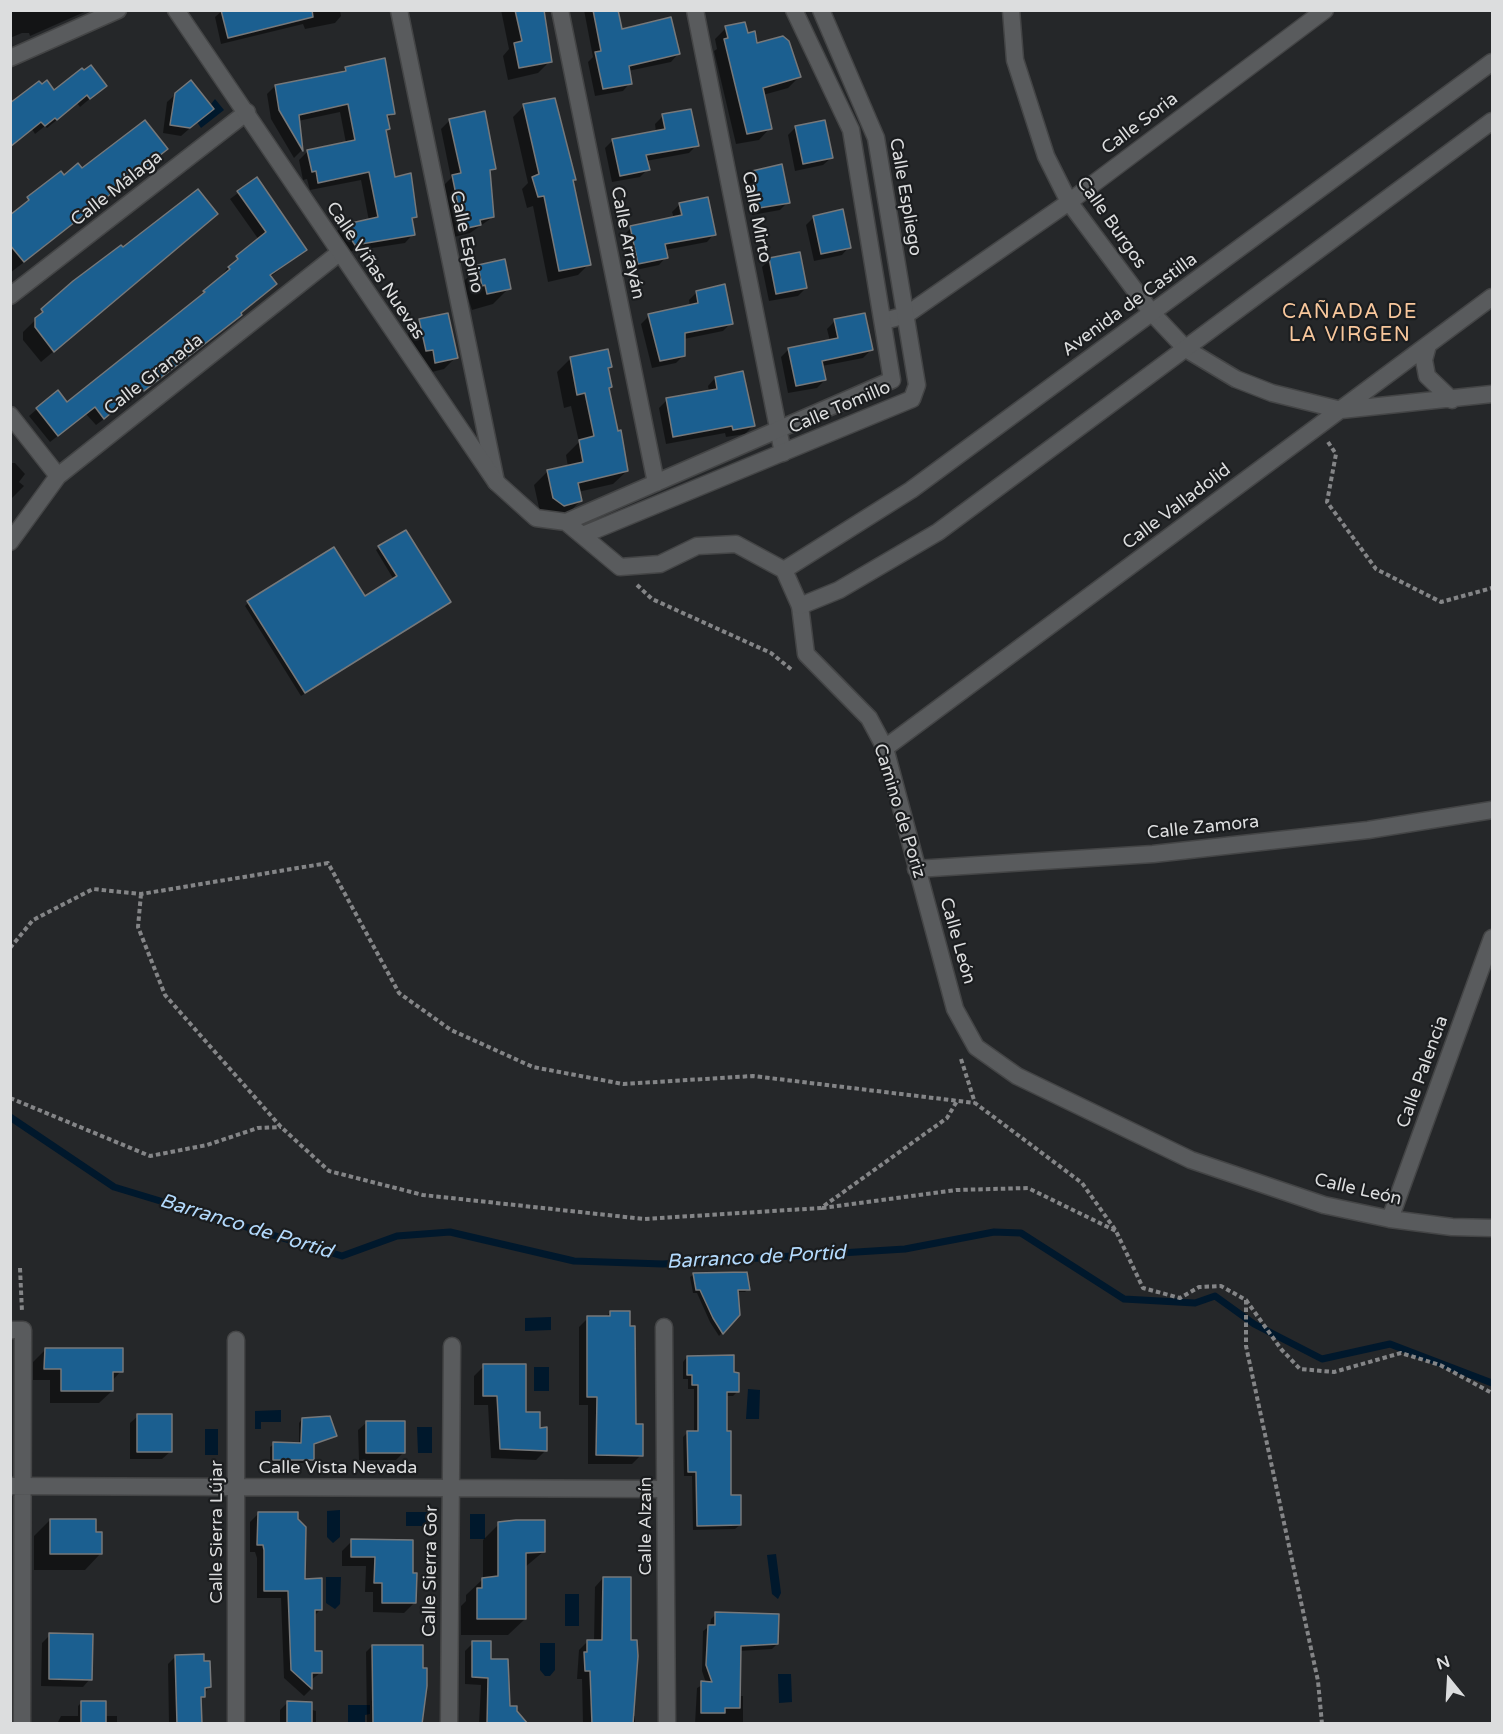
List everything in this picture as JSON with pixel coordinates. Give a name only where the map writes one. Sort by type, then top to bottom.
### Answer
[{"type":"street","points":[[10,58],[118,10]]},
{"type":"street","name":"Calle Viñas Nuevas","points":[[176,10],[247,112],[339,254],[496,482],[536,518],[566,522]]},
{"type":"street","name":"Calle Espino","points":[[399,10],[496,482]]},
{"type":"street","name":"Calle Arrayán","points":[[560,10],[656,483]]},
{"type":"street","name":"Calle Mirto","points":[[695,10],[779,430]]},
{"type":"street","points":[[794,10],[851,130],[884,321]]},
{"type":"street","name":"Calle Espliego","points":[[822,10],[876,138],[917,384],[912,399]]},
{"type":"street","name":"Calle Burgos","points":[[1011,10],[1016,60],[1046,156],[1069,202],[1152,313],[1186,349],[1236,379],[1272,393],[1341,410]]},
{"type":"street","name":"Calle Soria","points":[[884,321],[906,315],[1069,202],[1325,10]]},
{"type":"street","name":"Avenida de Castilla","points":[[784,570],[912,490],[1492,62]]},
{"type":"street","name":"Calle Málaga","points":[[10,296],[247,112]]},
{"type":"street","points":[[800,606],[839,590],[938,532],[1492,121]]},
{"type":"street","name":"Calle Granada","points":[[10,542],[58,476],[339,254]]},
{"type":"street","name":"Calle Valladolid","points":[[885,748],[1492,297]]},
{"type":"street","name":"Calle Tomillo","points":[[566,522],[892,380],[884,321]]},
{"type":"street","points":[[1428,345],[1424,360],[1427,376],[1452,400]]},
{"type":"street","points":[[1341,410],[1492,394]]},
{"type":"street","name":"Calle Tomillo","points":[[583,536],[912,399]]},
{"type":"street","points":[[10,415],[58,476]]},
{"type":"street","name":"Calle Tomillo","points":[[779,430],[783,453]]},
{"type":"street","points":[[656,483],[660,503]]},
{"type":"street","points":[[566,522],[620,567],[660,564],[697,546],[736,544],[784,570]]},
{"type":"street","name":"Calle León","points":[[784,570],[800,606],[806,654],[869,718],[885,748],[955,1009],[976,1047],[1017,1076],[1191,1160],[1324,1205],[1390,1219],[1452,1227],[1492,1228]]},
{"type":"street","name":"Calle Zamora","points":[[916,869],[1153,854],[1368,830],[1492,810]]},
{"type":"street","name":"Calle Palencia","points":[[1390,1219],[1492,938]]},
{"type":"street","name":"Calle Alzaín","points":[[664,1327],[667,1724]]},
{"type":"street","points":[[17,1330],[17,1486],[22,1724]]},
{"type":"street","name":"Calle Sierra Lújar","points":[[236,1340],[236,1724]]},
{"type":"street","name":"Calle Sierra Gor","points":[[449,1724],[452,1346]]},
{"type":"street","name":"Calle Vista Nevada","points":[[17,1486],[665,1489]]},
{"type":"path","points":[[1318,426],[1336,454],[1327,502],[1376,569],[1441,602],[1492,588]]},
{"type":"path","points":[[620,567],[652,599],[771,653],[795,672]]},
{"type":"path","points":[[10,948],[33,920],[93,889],[141,894],[328,863],[399,993],[451,1030],[533,1067],[623,1084],[753,1076],[975,1103],[1082,1183],[1116,1231],[1143,1288],[1180,1298],[1199,1287],[1221,1286],[1246,1300],[1281,1349],[1300,1369],[1335,1372],[1401,1353],[1440,1365],[1492,1393]]},
{"type":"path","points":[[141,894],[138,927],[165,995],[281,1127],[329,1171],[423,1195],[644,1219],[821,1208],[956,1190],[1028,1188],[1116,1231]]},
{"type":"path","points":[[959,1054],[975,1103]]},
{"type":"path","points":[[10,1098],[150,1156],[207,1145],[258,1128],[281,1127]]},
{"type":"path","points":[[821,1208],[947,1118],[957,1101]]},
{"type":"path","points":[[17,1330],[20,1268]]},
{"type":"path","points":[[1246,1300],[1246,1346],[1318,1681],[1322,1724]]},
{"type":"water","points":[[215,99],[224,110],[201,128],[197,122],[215,109],[211,104]]},
{"type":"water","points":[[551,1317],[551,1330],[525,1331],[525,1318]]},
{"type":"water","points":[[534,1367],[549,1367],[549,1391],[534,1391]]},
{"type":"water","points":[[748,1389],[760,1390],[759,1419],[746,1419]]},
{"type":"water","points":[[281,1410],[281,1422],[261,1422],[261,1429],[255,1429],[255,1411]]},
{"type":"water","points":[[417,1427],[432,1427],[432,1453],[418,1453]]},
{"type":"water","points":[[205,1429],[218,1429],[218,1455],[205,1455]]},
{"type":"water","points":[[340,1510],[340,1537],[333,1543],[327,1537],[327,1511]]},
{"type":"water","points":[[406,1512],[431,1512],[431,1526],[406,1526]]},
{"type":"water","points":[[470,1514],[485,1514],[485,1539],[470,1539]]},
{"type":"water","points":[[776,1554],[781,1593],[778,1599],[772,1594],[767,1555]]},
{"type":"water","points":[[326,1577],[341,1577],[340,1604],[335,1609],[326,1603]]},
{"type":"water","points":[[565,1594],[579,1594],[579,1626],[565,1626]]},
{"type":"water","points":[[540,1643],[555,1643],[555,1670],[550,1676],[545,1676],[540,1670]]},
{"type":"water","points":[[778,1674],[791,1674],[792,1702],[779,1703]]},
{"type":"water","points":[[348,1705],[370,1705],[370,1714],[365,1715],[365,1723],[348,1723]]},
{"type":"building","points":[[221,10],[312,10],[313,17],[228,38]]},
{"type":"building","points":[[515,10],[544,10],[552,62],[519,68],[514,43],[522,41]]},
{"type":"building","points":[[593,10],[618,10],[622,29],[671,17],[680,54],[629,66],[632,84],[603,89],[595,52],[601,51]]},
{"type":"building","points":[[745,22],[748,33],[755,31],[757,43],[783,36],[789,41],[801,77],[763,88],[772,129],[747,134],[724,39],[728,38],[725,26]]},
{"type":"building","points":[[385,58],[395,114],[387,115],[390,129],[386,130],[395,177],[411,173],[417,217],[412,218],[415,235],[355,245],[342,225],[378,217],[369,172],[318,183],[316,171],[312,172],[307,150],[355,140],[348,104],[299,115],[303,151],[279,110],[275,85],[346,71],[345,67]]},
{"type":"building","points":[[91,65],[107,86],[90,99],[87,95],[57,120],[55,118],[45,126],[41,122],[10,147],[10,103],[39,81],[42,84],[47,80],[54,90],[82,68],[84,70]]},
{"type":"building","points":[[191,80],[214,109],[190,128],[170,125],[175,93]]},
{"type":"building","points":[[555,98],[576,180],[573,180],[591,265],[559,271],[544,196],[538,197],[532,177],[539,174],[523,104]]},
{"type":"building","points":[[691,109],[699,146],[646,155],[650,170],[620,176],[612,139],[665,129],[662,114]]},
{"type":"building","points":[[485,111],[496,169],[490,170],[494,217],[480,220],[481,225],[463,229],[452,175],[461,173],[449,119]]},
{"type":"building","points":[[145,120],[168,149],[159,156],[161,159],[137,178],[135,175],[24,262],[10,245],[10,215],[29,200],[27,197],[61,171],[64,175],[78,163],[82,168]]},
{"type":"building","points":[[825,120],[833,158],[803,164],[795,126]]},
{"type":"building","points":[[782,164],[790,203],[759,208],[752,171]]},
{"type":"building","points":[[257,177],[307,250],[270,275],[277,284],[241,313],[242,315],[144,391],[141,388],[104,419],[95,407],[58,436],[36,408],[58,390],[67,402],[205,292],[203,291],[230,269],[228,267],[238,259],[236,256],[266,232],[237,191]]},
{"type":"building","points":[[198,189],[218,214],[54,352],[35,327],[35,318],[43,312],[41,309],[73,281],[121,245],[123,247]]},
{"type":"building","points":[[708,197],[716,235],[665,244],[668,258],[638,264],[630,226],[682,215],[679,203]]},
{"type":"building","points":[[843,209],[851,248],[821,254],[813,216]]},
{"type":"building","points":[[800,252],[807,288],[776,294],[769,258]]},
{"type":"building","points":[[505,259],[511,289],[487,294],[485,285],[482,286],[478,265]]},
{"type":"building","points":[[725,284],[733,324],[685,333],[685,356],[660,361],[648,314],[698,303],[696,291]]},
{"type":"building","points":[[448,313],[458,358],[435,363],[433,350],[426,351],[419,319]]},
{"type":"building","points":[[865,313],[873,350],[822,361],[826,380],[796,386],[788,348],[838,338],[834,319]]},
{"type":"building","points":[[608,349],[612,367],[608,368],[612,387],[609,388],[618,431],[621,430],[628,471],[578,483],[582,501],[564,506],[553,498],[547,470],[583,462],[579,440],[594,436],[585,393],[577,395],[570,357]]},
{"type":"building","points":[[743,371],[755,426],[733,430],[732,426],[673,437],[666,398],[717,389],[715,377]]},
{"type":"building","points":[[406,530],[451,602],[305,693],[247,601],[334,547],[365,596],[397,576],[378,546]]},
{"type":"building","points":[[747,1272],[750,1290],[738,1290],[740,1315],[723,1334],[700,1290],[696,1290],[693,1273]]},
{"type":"building","points":[[610,1311],[630,1311],[630,1326],[635,1326],[636,1424],[643,1424],[643,1456],[596,1455],[597,1397],[587,1397],[587,1316],[610,1316]]},
{"type":"building","points":[[45,1348],[123,1348],[123,1372],[113,1372],[113,1391],[61,1391],[61,1369],[44,1369]]},
{"type":"building","points":[[734,1355],[734,1372],[739,1373],[739,1392],[727,1392],[727,1431],[731,1431],[731,1495],[741,1495],[741,1525],[697,1526],[696,1472],[688,1472],[687,1431],[698,1431],[698,1385],[692,1385],[692,1375],[687,1375],[687,1356]]},
{"type":"building","points":[[483,1364],[526,1364],[526,1412],[540,1412],[540,1428],[547,1427],[547,1451],[500,1449],[497,1396],[483,1396]]},
{"type":"building","points":[[137,1414],[172,1414],[172,1452],[137,1452]]},
{"type":"building","points":[[330,1416],[337,1436],[314,1444],[314,1460],[273,1460],[273,1442],[301,1443],[302,1418]]},
{"type":"building","points":[[366,1421],[405,1421],[405,1453],[366,1453]]},
{"type":"building","points":[[258,1512],[298,1512],[298,1519],[306,1527],[305,1579],[322,1578],[322,1610],[315,1610],[315,1651],[322,1651],[322,1673],[312,1673],[312,1689],[291,1670],[288,1591],[264,1591],[264,1550],[263,1545],[257,1545]]},
{"type":"building","points":[[50,1519],[96,1519],[96,1532],[102,1532],[102,1554],[50,1554]]},
{"type":"building","points":[[545,1520],[545,1552],[526,1553],[526,1619],[477,1619],[477,1588],[482,1588],[482,1578],[498,1576],[498,1522]]},
{"type":"building","points":[[351,1539],[413,1540],[413,1573],[417,1573],[416,1603],[382,1603],[382,1583],[374,1583],[375,1557],[351,1557]]},
{"type":"building","points":[[603,1577],[631,1577],[631,1640],[637,1640],[638,1656],[633,1724],[592,1724],[590,1671],[585,1671],[584,1652],[587,1652],[587,1640],[602,1640]]},
{"type":"building","points":[[715,1612],[779,1614],[778,1644],[741,1646],[740,1708],[725,1708],[725,1713],[701,1713],[701,1681],[712,1682],[706,1665],[708,1625],[715,1625]]},
{"type":"building","points":[[49,1633],[93,1634],[92,1680],[49,1679]]},
{"type":"building","points":[[472,1641],[491,1641],[491,1659],[508,1659],[510,1706],[517,1706],[517,1711],[528,1724],[487,1724],[488,1678],[472,1677]]},
{"type":"building","points":[[372,1645],[423,1645],[423,1668],[427,1668],[427,1686],[422,1724],[373,1724]]},
{"type":"building","points":[[204,1654],[204,1661],[210,1661],[211,1687],[205,1688],[205,1697],[201,1697],[202,1724],[177,1724],[175,1655]]},
{"type":"building","points":[[81,1701],[106,1701],[106,1724],[81,1724]]},
{"type":"building","points":[[287,1701],[312,1702],[312,1724],[287,1724]]},
{"type":"waterway","name":"Barranco de Portid","points":[[10,1117],[114,1187],[342,1256],[397,1236],[450,1232],[574,1261],[663,1264],[905,1249],[994,1232],[1021,1233],[1124,1299],[1195,1303],[1215,1296],[1254,1324],[1322,1359],[1390,1344],[1492,1383]]},
{"type":"district","name":"CAÑADA DE LA VIRGEN","points":[[1350,324]]}]
